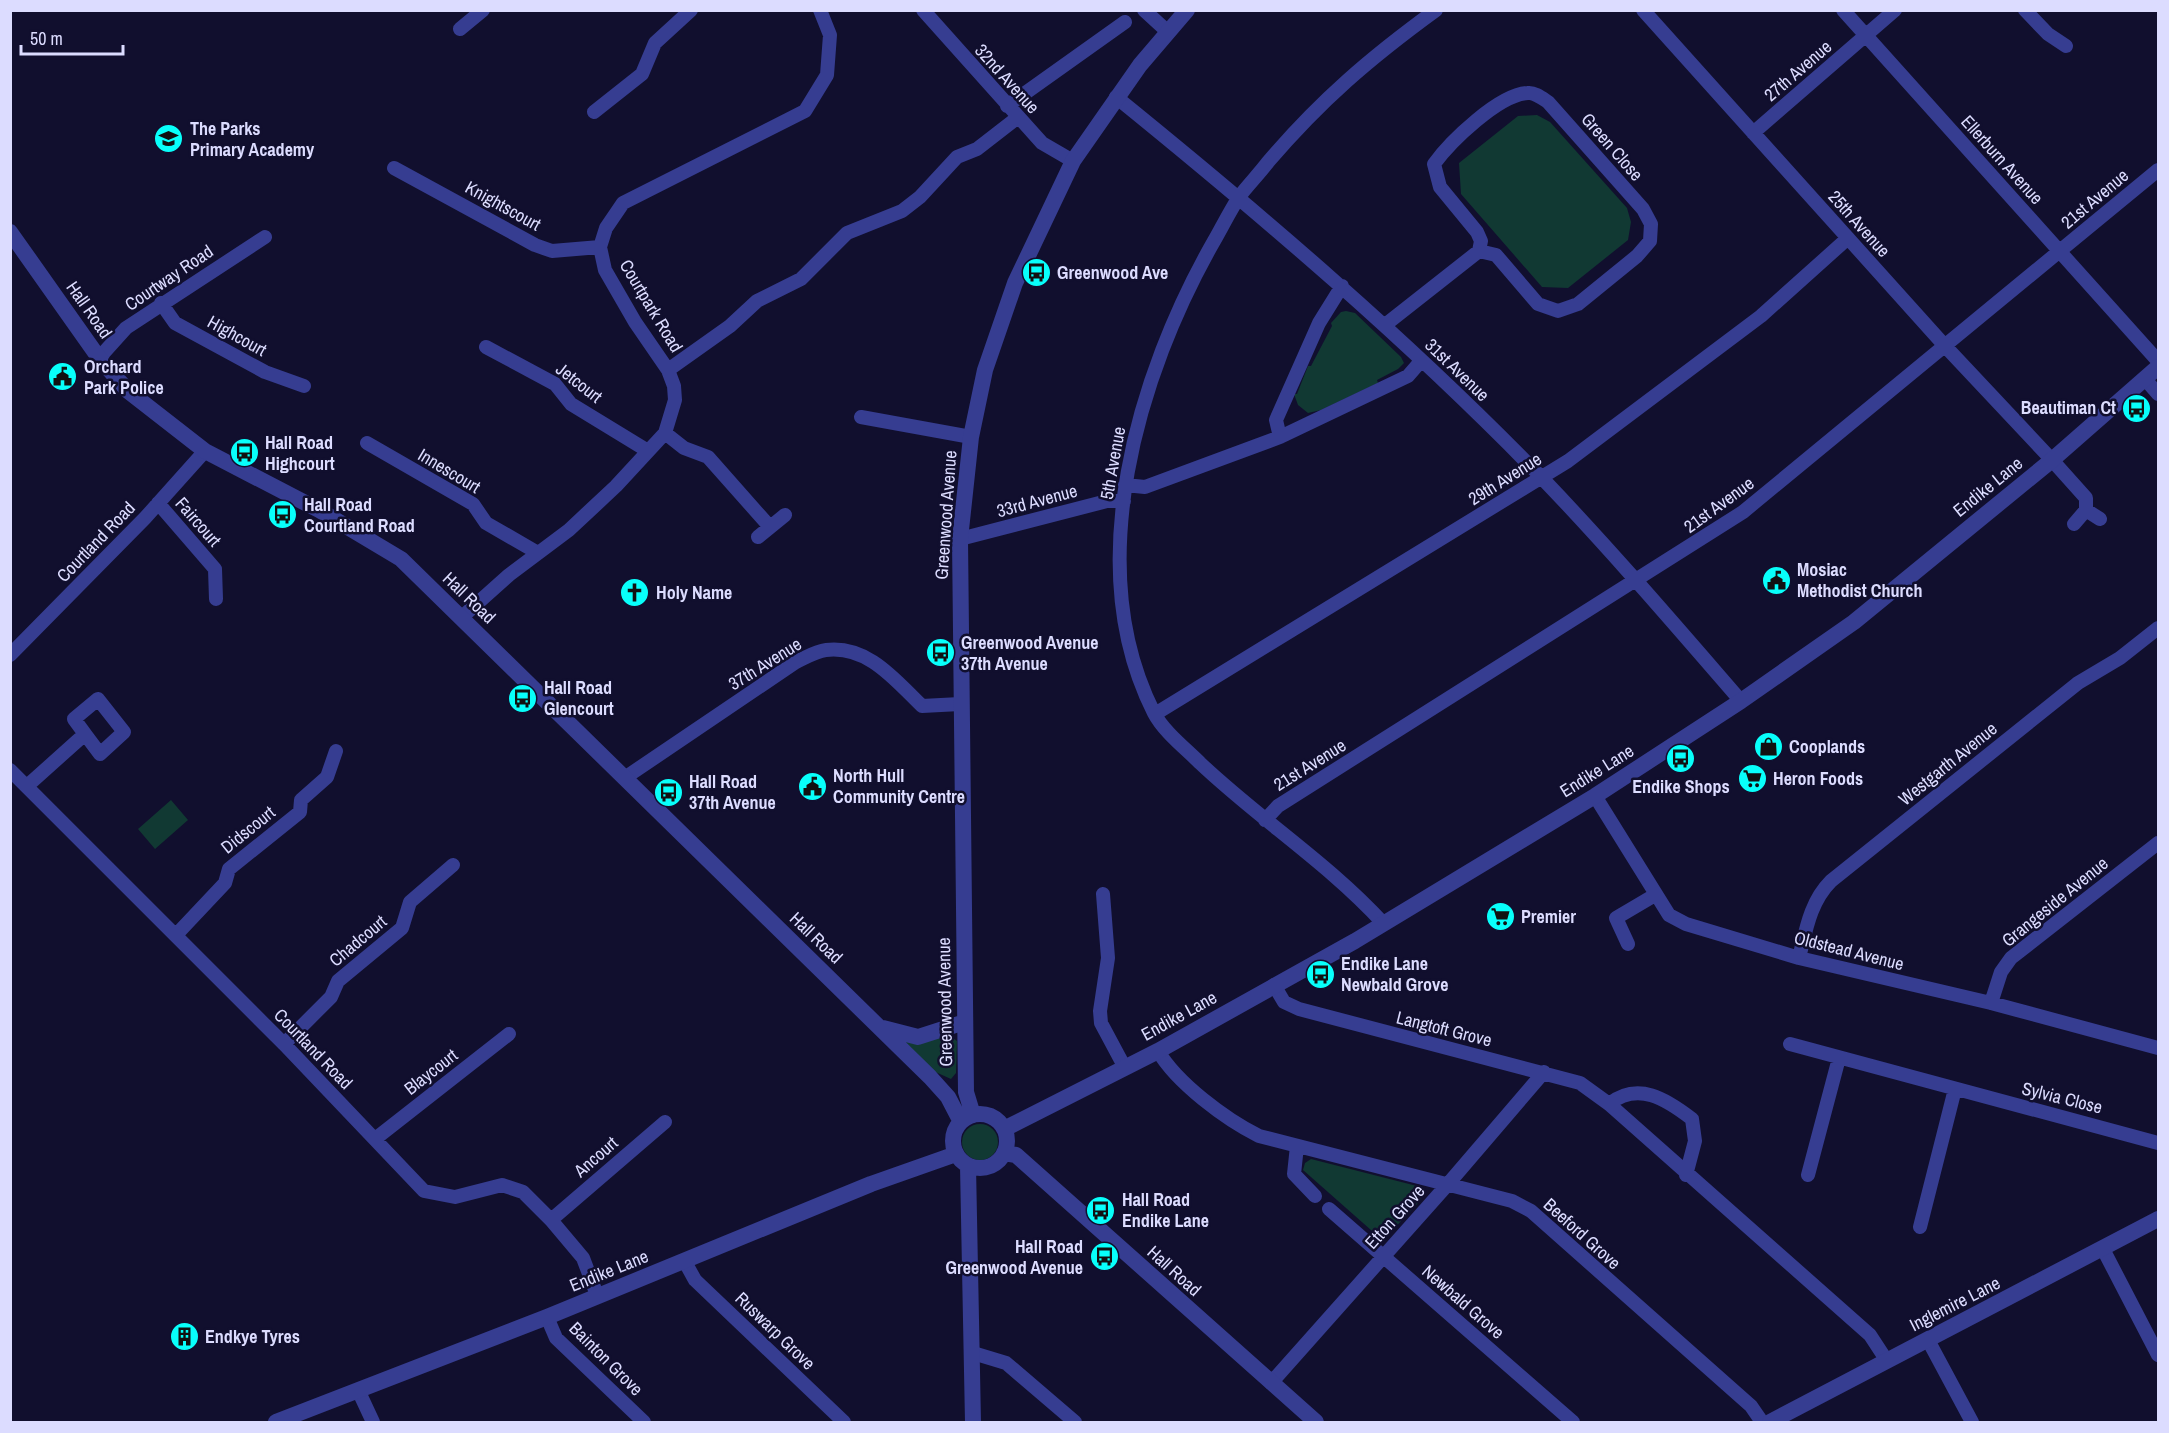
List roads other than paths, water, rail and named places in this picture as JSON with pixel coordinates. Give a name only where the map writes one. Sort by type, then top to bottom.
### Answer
[{"type":"street","points":[[460,29],[483,10]]},
{"type":"street","points":[[594,112],[642,74],[655,42],[691,10]]},
{"type":"street","name":"Courtpark Road","points":[[462,617],[569,530],[665,433],[675,400],[674,386],[668,369],[635,322],[605,270],[600,247],[606,228],[623,203],[805,111],[827,75],[830,34],[820,10]]},
{"type":"street","name":"32nd Avenue","points":[[923,10],[1017,118],[1042,143],[1073,161]]},
{"type":"street","points":[[1144,10],[1168,32]]},
{"type":"street","name":"Greenwood Avenue","points":[[967,1119],[960,704],[960,539],[971,437],[985,370],[1015,283],[1073,161],[1116,97],[1187,10]]},
{"type":"street","name":"5th Avenue","points":[[1383,923],[1351,888],[1225,787],[1177,741],[1155,714],[1134,657],[1119,586],[1125,485],[1137,430],[1157,360],[1194,276],[1239,197],[1298,127],[1373,56],[1436,10]]},
{"type":"street","name":"25th Avenue","points":[[1643,10],[1945,346],[2086,498],[2086,510]]},
{"type":"street","name":"Ellerburn Avenue","points":[[1843,10],[2158,361]]},
{"type":"street","name":"27th Avenue","points":[[1753,133],[1895,10]]},
{"type":"street","points":[[2025,10],[2048,34],[2066,46]]},
{"type":"street","points":[[1007,106],[1120,31]]},
{"type":"street","name":"Green Close","points":[[1530,92],[1548,102],[1643,209],[1652,232],[1650,241],[1637,256],[1578,304],[1558,311],[1538,304],[1496,255],[1479,251],[1481,241],[1478,232],[1440,187],[1434,164],[1449,144],[1511,95],[1530,92]]},
{"type":"street","name":"31st Avenue","points":[[1116,97],[1239,197],[1385,325],[1542,478],[1636,580],[1741,701]]},
{"type":"street","points":[[668,369],[730,326],[757,301],[801,279],[847,234],[902,211],[920,197],[957,157],[977,149],[1017,118]]},
{"type":"street","name":"Knightscourt","points":[[394,168],[535,245],[552,251],[600,247]]},
{"type":"street","name":"21st Avenue","points":[[1265,820],[1278,806],[1743,512],[2158,170]]},
{"type":"street","name":"Hall Road","points":[[10,232],[99,358],[128,390],[205,451],[319,510],[401,559],[882,1028],[967,1119]]},
{"type":"street","name":"Courtway Road","points":[[99,358],[126,328],[265,237]]},
{"type":"street","name":"29th Avenue","points":[[1155,714],[1542,478],[1761,316],[1848,238]]},
{"type":"street","points":[[1385,325],[1479,251]]},
{"type":"street","points":[[1280,437],[1276,420],[1319,323],[1342,286]]},
{"type":"street","name":"Highcourt","points":[[161,303],[175,323],[265,372],[304,386]]},
{"type":"street","name":"Jetcourt","points":[[486,347],[555,384],[571,405],[648,451]]},
{"type":"street","points":[[1125,485],[1144,487],[1280,437],[1408,376],[1421,361]]},
{"type":"street","name":"Endike Lane","points":[[1004,1129],[1124,1066],[1158,1051],[1383,923],[1595,796],[1741,701],[1854,622],[2052,460],[2158,367]]},
{"type":"street","points":[[2145,379],[2158,394]]},
{"type":"street","points":[[861,417],[971,437]]},
{"type":"street","points":[[665,433],[684,448],[708,457],[770,527]]},
{"type":"street","name":"Innescourt","points":[[367,443],[473,504],[486,523],[538,553]]},
{"type":"street","name":"Courtland Road","points":[[10,655],[158,503],[205,451]]},
{"type":"street","name":"33rd Avenue","points":[[960,539],[1107,501],[1124,501]]},
{"type":"street","name":"Faircourt","points":[[158,503],[215,569],[216,599]]},
{"type":"street","points":[[2074,524],[2086,510],[2100,519]]},
{"type":"street","points":[[758,537],[785,514]]},
{"type":"street","name":"Westgarth Avenue","points":[[1799,958],[1813,906],[1819,893],[1831,881],[2078,683],[2120,658],[2158,628]]},
{"type":"street","name":"37th Avenue","points":[[626,777],[796,662],[824,650],[849,650],[877,662],[922,706],[960,704]]},
{"type":"street","points":[[27,786],[86,734]]},
{"type":"street","name":"Didscourt","points":[[176,935],[225,883],[229,868],[300,812],[301,800],[327,777],[336,752]]},
{"type":"street","name":"Courtland Road","points":[[10,770],[284,1044],[424,1191],[454,1197],[502,1185],[523,1192],[551,1220],[583,1258],[597,1295]]},
{"type":"street","name":"Oldstead Avenue","points":[[1595,796],[1669,915],[1686,924],[1799,958],[1991,1003],[2158,1048]]},
{"type":"street","name":"Grangeside Avenue","points":[[1991,1003],[2001,972],[2011,958],[2158,843]]},
{"type":"street","name":"Chadcourt","points":[[284,1044],[331,997],[338,981],[402,928],[410,902],[453,865]]},
{"type":"street","points":[[1103,894],[1108,958],[1100,1011],[1101,1023],[1124,1066]]},
{"type":"street","points":[[1628,944],[1616,918],[1655,894]]},
{"type":"street","name":"Langtoft Grove","points":[[1274,985],[1284,1002],[1299,1009],[1580,1083],[1609,1104],[1686,1175],[1870,1335],[1887,1361]]},
{"type":"street","points":[[882,1028],[918,1037],[965,1022]]},
{"type":"street","name":"Blaycourt","points":[[375,1139],[509,1034]]},
{"type":"street","name":"Sylvia Close","points":[[1790,1044],[2158,1143]]},
{"type":"street","points":[[1158,1051],[1167,1067],[1236,1124],[1259,1136],[1297,1146],[1294,1174],[1315,1196]]},
{"type":"street","points":[[1796,1162],[1809,1170],[1839,1058]]},
{"type":"street","name":"Etton Grove","points":[[1270,1383],[1448,1184],[1544,1072]]},
{"type":"street","points":[[1920,1227],[1955,1089]]},
{"type":"street","points":[[1609,1104],[1619,1096],[1635,1091],[1670,1102],[1692,1119],[1695,1141],[1686,1175]]},
{"type":"street","points":[[962,1160],[983,1168],[995,1164],[1007,1145],[1004,1129],[996,1120],[985,1115],[967,1119],[954,1132],[953,1143],[962,1160],[974,1353],[973,1422]]},
{"type":"street","name":"Ancourt","points":[[551,1220],[665,1122]]},
{"type":"street","name":"Beeford Grove","points":[[1297,1146],[1448,1184],[1512,1202],[1532,1211],[1751,1406],[1762,1422]]},
{"type":"street","name":"Hall Road","points":[[1004,1153],[1017,1155],[1316,1422]]},
{"type":"street","name":"Endike Lane","points":[[276,1422],[358,1392],[597,1295],[686,1262],[871,1184],[962,1160]]},
{"type":"street","name":"Newbald Grove","points":[[1329,1209],[1573,1422]]},
{"type":"street","name":"Inglemire Lane","points":[[1770,1422],[2158,1219]]},
{"type":"street","points":[[2103,1249],[2158,1355]]},
{"type":"street","name":"Ruswarp Grove","points":[[686,1262],[695,1280],[844,1422]]},
{"type":"street","name":"Bainton Grove","points":[[547,1317],[556,1338],[644,1422]]},
{"type":"street","points":[[1928,1340],[1972,1422]]},
{"type":"street","points":[[974,1353],[1006,1363],[1075,1422]]},
{"type":"street","points":[[358,1392],[373,1422]]},
{"type":"place","name":"The Parks Primary Academy","points":[[169,139]]},
{"type":"place","name":"Greenwood Ave","points":[[1036,273]]},
{"type":"place","name":"Orchard Park Police","points":[[63,377]]},
{"type":"place","name":"Beautiman Ct","points":[[2137,408]]},
{"type":"place","name":"Hall Road Highcourt","points":[[244,453]]},
{"type":"place","name":"Hall Road Courtland Road","points":[[283,515]]},
{"type":"place","name":"Mosiac Methodist Church","points":[[1776,580]]},
{"type":"place","name":"Holy Name","points":[[635,593]]},
{"type":"place","name":"Greenwood Avenue 37th Avenue","points":[[940,653]]},
{"type":"place","name":"Hall Road Glencourt","points":[[523,698]]},
{"type":"place","name":"Cooplands","points":[[1768,747]]},
{"type":"place","name":"Endike Shops","points":[[1681,758]]},
{"type":"place","name":"Heron Foods","points":[[1752,779]]},
{"type":"place","name":"North Hull Community Centre","points":[[812,786]]},
{"type":"place","name":"Hall Road 37th Avenue","points":[[668,792]]},
{"type":"place","name":"Premier","points":[[1500,917]]},
{"type":"place","name":"Endike Lane Newbald Grove","points":[[1320,974]]},
{"type":"place","name":"Hall Road Endike Lane","points":[[1101,1210]]},
{"type":"place","name":"Hall Road Greenwood Avenue","points":[[1104,1257]]},
{"type":"place","name":"Endkye Tyres","points":[[184,1337]]}]
